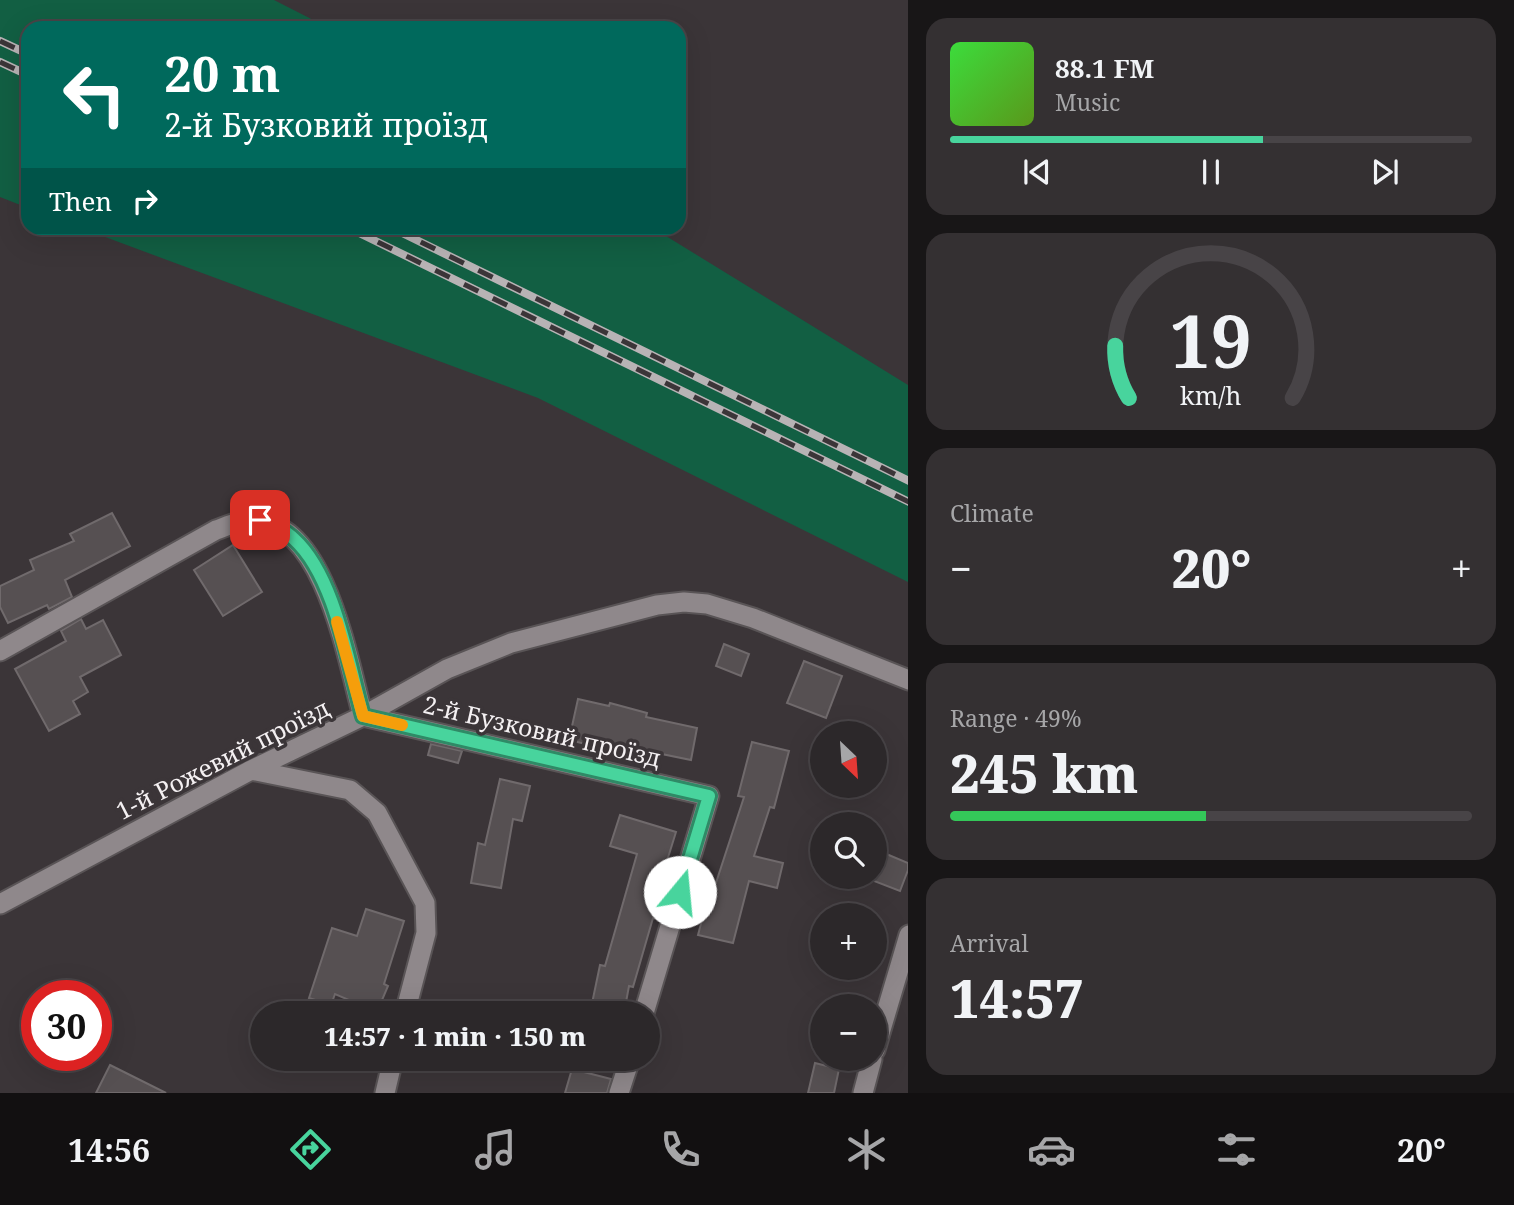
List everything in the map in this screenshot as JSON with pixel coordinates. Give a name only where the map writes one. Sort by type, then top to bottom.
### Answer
[{"type":"street","points":[[0,651],[216,530],[241,521],[260,520],[294,538],[325,584],[363,716]]},
{"type":"street","name":"1-й Рожевий проїзд","points":[[0,904],[251,770],[363,716],[447,669],[511,643],[657,604],[708,604],[753,618],[908,680]]},
{"type":"street","name":"2-й Бузковий проїзд","points":[[363,716],[709,796],[647,1001]]},
{"type":"street","points":[[251,770],[350,790],[377,813],[425,903],[426,933],[408,1001]]},
{"type":"street","points":[[887,1008],[908,935]]},
{"type":"street","points":[[385,1093],[390,1071]]},
{"type":"street","points":[[620,1093],[626,1071]]},
{"type":"street","points":[[863,1093],[869,1071]]},
{"type":"green space","points":[[0,0],[274,0],[315,21],[21,21],[21,205],[0,197]]},
{"type":"green space","points":[[100,235],[664,235],[908,385],[908,582],[538,398]]},
{"type":"building","points":[[112,513],[130,546],[65,580],[72,597],[49,609],[47,605],[8,623],[0,607],[0,586],[34,570],[30,560],[74,541],[70,534]]},
{"type":"building","points":[[233,545],[262,592],[223,616],[194,570]]},
{"type":"building","points":[[81,619],[86,629],[103,620],[121,655],[80,677],[88,692],[73,701],[80,714],[49,731],[15,669],[66,641],[61,631]]},
{"type":"building","points":[[724,644],[749,654],[741,676],[716,666]]},
{"type":"building","points":[[804,661],[842,676],[826,718],[787,703]]},
{"type":"building","points":[[578,699],[609,706],[610,703],[647,713],[646,717],[697,728],[691,760],[637,749],[636,751],[592,739],[590,745],[569,740]]},
{"type":"building","points":[[752,742],[789,751],[774,808],[770,807],[754,856],[783,863],[777,888],[749,881],[733,943],[698,935],[708,897],[711,898],[744,797],[738,796]]},
{"type":"building","points":[[431,744],[462,751],[458,763],[428,755]]},
{"type":"building","points":[[500,779],[530,786],[522,821],[513,819],[501,888],[471,883],[478,843],[485,845]]},
{"type":"building","points":[[620,815],[676,832],[662,877],[668,879],[656,919],[653,918],[633,987],[629,986],[626,1001],[592,1001],[600,965],[605,966],[637,854],[610,846]]},
{"type":"building","points":[[887,854],[908,863],[900,891],[887,886]]},
{"type":"building","points":[[366,909],[404,921],[384,984],[388,986],[382,1001],[351,1001],[335,994],[332,1001],[309,998],[332,928],[357,936]]},
{"type":"building","points":[[112,1066],[166,1093],[96,1093],[107,1071],[112,1071]]},
{"type":"building","points":[[571,1071],[611,1079],[607,1093],[565,1093]]},
{"type":"building","points":[[813,1071],[839,1071],[834,1093],[808,1093]]},
{"type":"railway","points":[[0,41],[21,51]]},
{"type":"railway","points":[[0,62],[21,72]]},
{"type":"railway","points":[[363,235],[908,502]]},
{"type":"railway","points":[[406,235],[908,481]]},
{"type":"slow traffic","points":[[337,622],[363,716],[402,725]]},
{"type":"route","points":[[260,520],[294,538],[325,584],[363,716],[709,796],[680,892]]}]
